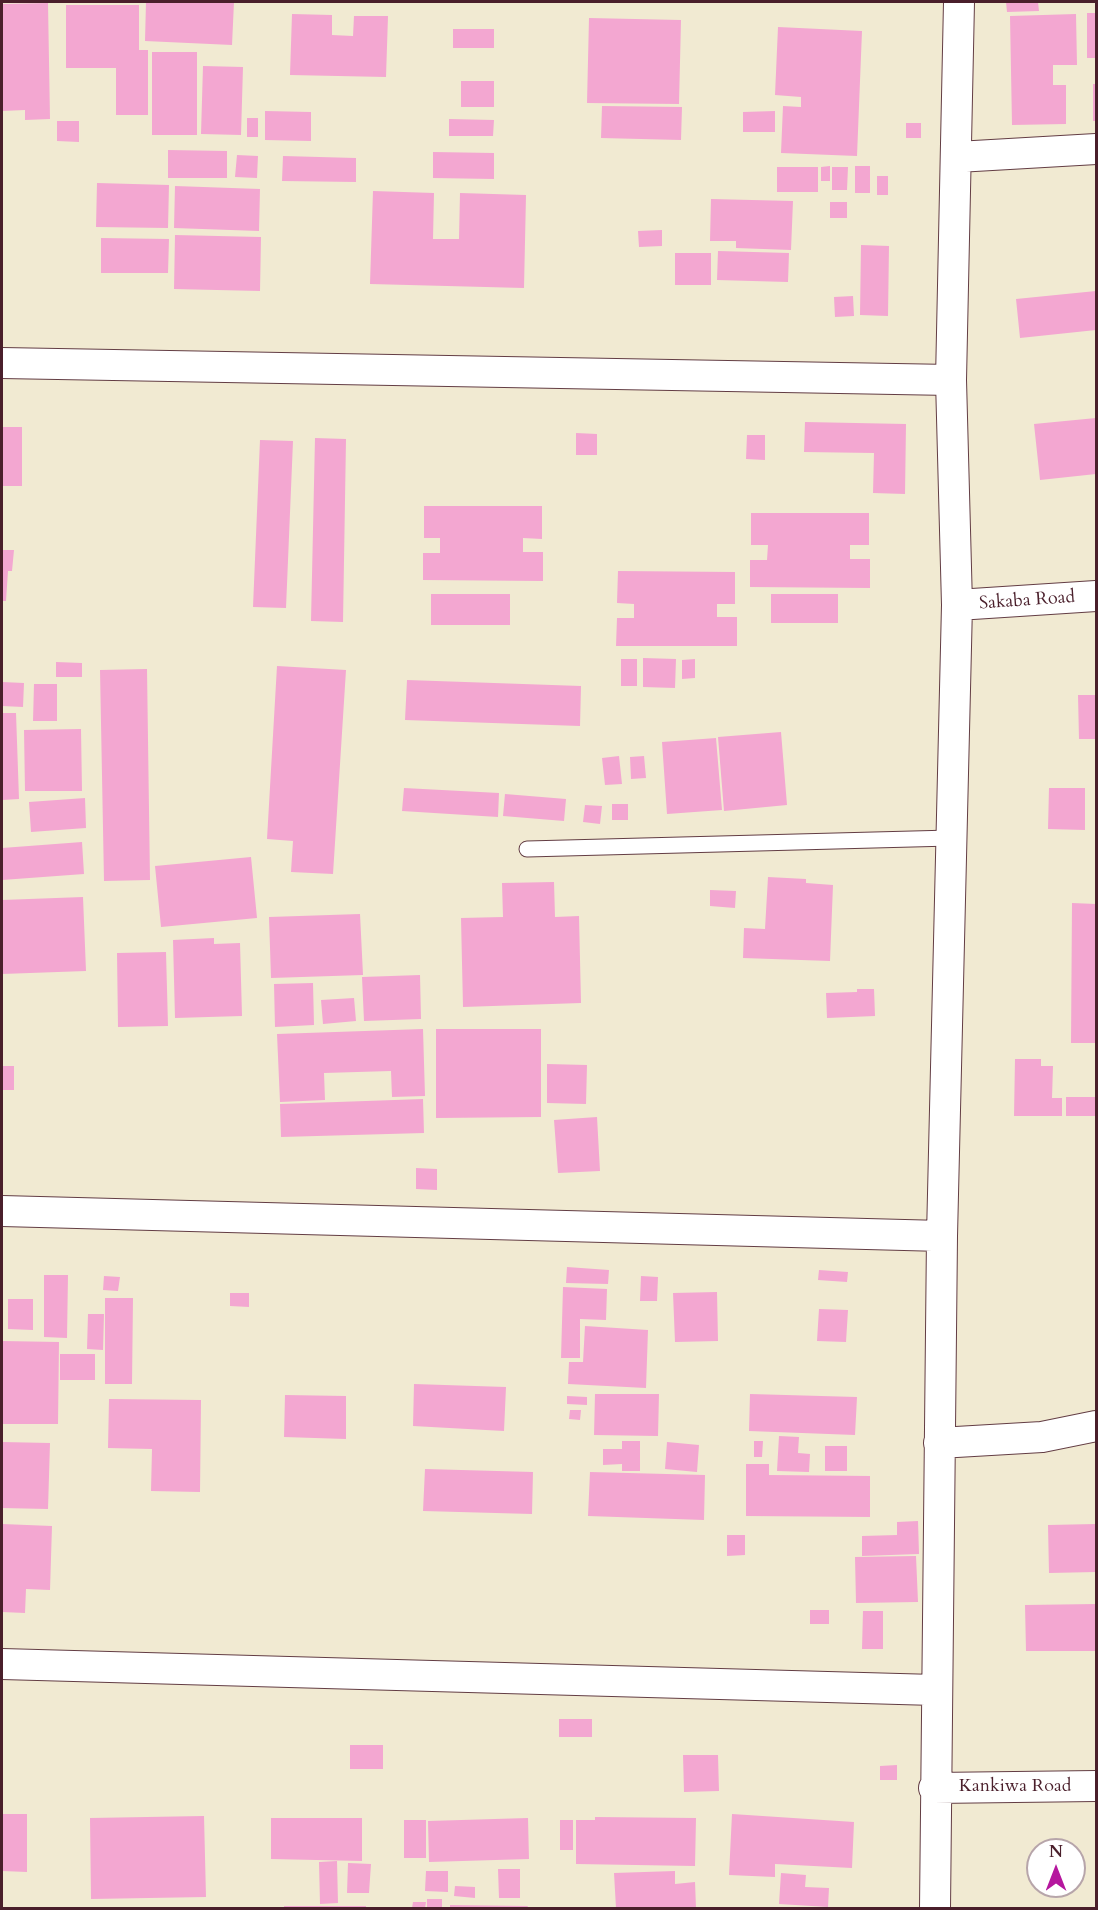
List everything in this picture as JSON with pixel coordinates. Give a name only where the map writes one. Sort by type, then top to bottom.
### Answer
[{"type":"street","points":[[935,1908],[935,1690],[942,1236],[957,605],[951,380],[959,2]]},
{"type":"street","points":[[957,157],[1096,148]]},
{"type":"street","points":[[2,363],[951,380]]},
{"type":"street","name":"Sakaba Road","points":[[957,605],[1096,597]]},
{"type":"street","points":[[2,1211],[942,1236]]},
{"type":"street","points":[[939,1443],[1042,1437],[1096,1426]]},
{"type":"street","points":[[2,1664],[935,1690]]},
{"type":"street","name":"Kankiwa Road","points":[[934,1788],[1096,1786]]},
{"type":"lane","points":[[527,849],[951,838]]},
{"type":"building","points":[[146,2],[234,2],[232,45],[145,41]]},
{"type":"building","points":[[1006,2],[1038,2],[1039,11],[1007,12]]},
{"type":"building","points":[[48,3],[50,119],[25,120],[25,110],[2,111],[2,4]]},
{"type":"building","points":[[66,5],[139,5],[139,50],[148,50],[148,115],[116,115],[116,68],[66,68]]},
{"type":"building","points":[[1087,13],[1096,13],[1096,58],[1087,58]]},
{"type":"building","points":[[292,14],[332,15],[332,35],[353,36],[354,16],[388,16],[386,77],[290,75]]},
{"type":"building","points":[[1076,14],[1077,65],[1053,65],[1053,85],[1066,85],[1066,124],[1012,125],[1010,16]]},
{"type":"building","points":[[589,18],[681,20],[679,104],[587,103]]},
{"type":"building","points":[[778,27],[862,31],[857,156],[781,153],[783,106],[801,107],[801,97],[775,95]]},
{"type":"building","points":[[453,29],[494,29],[494,48],[453,48]]},
{"type":"building","points":[[152,52],[197,52],[197,135],[152,135]]},
{"type":"building","points":[[203,66],[243,67],[241,135],[201,134]]},
{"type":"building","points":[[461,81],[494,81],[494,107],[461,107]]},
{"type":"building","points":[[1093,84],[1096,84],[1096,121],[1093,121]]},
{"type":"building","points":[[602,106],[682,107],[681,140],[601,138]]},
{"type":"building","points":[[265,111],[311,112],[311,141],[265,140]]},
{"type":"building","points":[[775,111],[775,132],[743,132],[743,112]]},
{"type":"building","points":[[247,118],[258,118],[258,137],[247,137]]},
{"type":"building","points":[[449,119],[494,120],[493,136],[449,136]]},
{"type":"building","points":[[57,121],[79,121],[79,142],[57,141]]},
{"type":"building","points":[[906,123],[921,123],[921,138],[906,138]]},
{"type":"building","points":[[168,150],[227,151],[227,178],[168,178]]},
{"type":"building","points":[[433,152],[494,153],[494,179],[433,178]]},
{"type":"building","points":[[237,155],[258,156],[257,178],[235,177]]},
{"type":"building","points":[[283,156],[356,158],[356,182],[282,181]]},
{"type":"building","points":[[830,166],[830,181],[821,181],[821,167]]},
{"type":"building","points":[[855,166],[870,166],[870,193],[855,193]]},
{"type":"building","points":[[777,167],[818,167],[818,192],[777,192]]},
{"type":"building","points":[[832,167],[848,167],[847,190],[832,190]]},
{"type":"building","points":[[877,176],[888,176],[888,195],[877,195]]},
{"type":"building","points":[[97,183],[169,185],[168,228],[96,227]]},
{"type":"building","points":[[175,186],[260,189],[259,231],[174,228]]},
{"type":"building","points":[[373,191],[434,193],[433,239],[459,239],[460,193],[526,195],[524,288],[370,284]]},
{"type":"building","points":[[711,199],[793,201],[791,250],[736,248],[736,241],[710,241]]},
{"type":"building","points":[[830,202],[847,202],[847,218],[830,218]]},
{"type":"building","points":[[662,230],[662,246],[639,247],[638,231]]},
{"type":"building","points":[[175,235],[261,237],[260,291],[174,289]]},
{"type":"building","points":[[101,238],[169,239],[168,273],[101,273]]},
{"type":"building","points":[[861,245],[889,246],[888,316],[860,315]]},
{"type":"building","points":[[718,251],[789,253],[788,282],[717,280]]},
{"type":"building","points":[[675,253],[711,253],[711,285],[675,285]]},
{"type":"building","points":[[1096,291],[1096,330],[1020,338],[1016,299]]},
{"type":"building","points":[[853,296],[854,316],[835,317],[834,297]]},
{"type":"building","points":[[1096,418],[1096,474],[1040,480],[1034,424]]},
{"type":"building","points":[[805,422],[906,424],[905,494],[873,493],[874,453],[804,452]]},
{"type":"building","points":[[2,427],[22,427],[22,486],[2,486]]},
{"type":"building","points":[[576,433],[597,434],[597,455],[576,455]]},
{"type":"building","points":[[747,435],[765,435],[765,460],[746,459]]},
{"type":"building","points":[[315,438],[346,439],[343,622],[311,621]]},
{"type":"building","points":[[260,440],[293,441],[286,608],[253,607]]},
{"type":"building","points":[[424,506],[542,506],[542,539],[523,538],[523,552],[543,552],[543,581],[423,580],[423,553],[440,553],[440,538],[424,538]]},
{"type":"building","points":[[751,513],[869,513],[869,545],[850,545],[850,559],[870,559],[870,588],[750,587],[750,560],[767,560],[768,545],[751,545]]},
{"type":"building","points":[[2,550],[14,550],[12,571],[8,571],[6,601],[2,601]]},
{"type":"building","points":[[618,571],[735,572],[735,604],[717,604],[717,617],[737,617],[737,646],[616,646],[617,618],[634,618],[634,604],[617,603]]},
{"type":"building","points":[[431,594],[510,594],[510,625],[431,625]]},
{"type":"building","points":[[771,594],[838,594],[838,623],[771,623]]},
{"type":"building","points":[[643,658],[676,659],[675,688],[643,687]]},
{"type":"building","points":[[621,659],[637,659],[637,686],[621,686]]},
{"type":"building","points":[[695,659],[695,678],[682,679],[682,660]]},
{"type":"building","points":[[56,662],[82,663],[82,677],[56,677]]},
{"type":"building","points":[[277,666],[346,670],[333,874],[291,872],[293,841],[267,839]]},
{"type":"building","points":[[147,669],[150,880],[104,881],[100,670]]},
{"type":"building","points":[[407,680],[581,686],[580,726],[405,720]]},
{"type":"building","points":[[2,682],[24,683],[23,707],[2,706]]},
{"type":"building","points":[[34,684],[57,684],[57,721],[33,721]]},
{"type":"building","points":[[1078,695],[1096,695],[1096,739],[1079,739]]},
{"type":"building","points":[[2,713],[16,713],[19,799],[2,800]]},
{"type":"building","points":[[81,729],[82,791],[25,791],[24,730]]},
{"type":"building","points":[[781,732],[787,805],[724,811],[718,737]]},
{"type":"building","points":[[716,738],[722,810],[667,814],[662,742]]},
{"type":"building","points":[[619,756],[622,784],[605,785],[602,758]]},
{"type":"building","points":[[644,756],[646,778],[631,779],[630,757]]},
{"type":"building","points":[[404,788],[499,793],[498,817],[402,811]]},
{"type":"building","points":[[1049,788],[1085,788],[1085,830],[1048,829]]},
{"type":"building","points":[[505,794],[566,799],[564,821],[503,816]]},
{"type":"building","points":[[85,798],[86,828],[31,832],[29,802]]},
{"type":"building","points":[[612,804],[628,804],[628,820],[612,820]]},
{"type":"building","points":[[585,805],[602,806],[600,824],[583,822]]},
{"type":"building","points":[[82,842],[84,874],[2,880],[2,848]]},
{"type":"building","points":[[251,857],[257,918],[161,927],[155,866]]},
{"type":"building","points":[[768,877],[806,879],[806,883],[833,885],[830,961],[743,958],[744,928],[765,929]]},
{"type":"building","points":[[554,882],[555,917],[579,916],[581,1003],[463,1007],[461,918],[503,917],[502,883]]},
{"type":"building","points":[[710,890],[736,891],[735,908],[710,906]]},
{"type":"building","points":[[83,897],[86,971],[2,974],[2,900]]},
{"type":"building","points":[[1072,903],[1096,904],[1096,1043],[1071,1043]]},
{"type":"building","points":[[360,914],[363,975],[271,978],[269,917]]},
{"type":"building","points":[[214,938],[214,944],[240,943],[242,1016],[175,1018],[173,940]]},
{"type":"building","points":[[166,952],[168,1026],[118,1027],[117,953]]},
{"type":"building","points":[[420,975],[421,1019],[364,1021],[362,977]]},
{"type":"building","points":[[313,983],[314,1025],[275,1027],[274,984]]},
{"type":"building","points":[[857,989],[874,989],[875,1016],[827,1018],[826,993],[857,992]]},
{"type":"building","points":[[354,998],[356,1021],[323,1024],[321,1000]]},
{"type":"building","points":[[423,1029],[425,1096],[392,1097],[391,1071],[324,1073],[325,1100],[280,1102],[277,1034]]},
{"type":"building","points":[[436,1029],[541,1029],[541,1117],[436,1118]]},
{"type":"building","points":[[1015,1059],[1041,1059],[1041,1066],[1053,1066],[1052,1098],[1062,1098],[1062,1116],[1014,1116]]},
{"type":"building","points":[[547,1064],[587,1065],[586,1104],[547,1103]]},
{"type":"building","points":[[2,1066],[14,1066],[14,1090],[2,1090]]},
{"type":"building","points":[[1066,1097],[1096,1097],[1096,1116],[1066,1116]]},
{"type":"building","points":[[423,1099],[424,1133],[281,1137],[280,1104]]},
{"type":"building","points":[[597,1117],[600,1171],[558,1173],[554,1120]]},
{"type":"building","points":[[416,1168],[437,1169],[437,1190],[416,1189]]},
{"type":"building","points":[[567,1267],[609,1270],[608,1284],[566,1283]]},
{"type":"building","points":[[819,1270],[848,1272],[847,1282],[818,1280]]},
{"type":"building","points":[[44,1275],[68,1275],[67,1338],[44,1337]]},
{"type":"building","points":[[104,1276],[120,1277],[118,1291],[103,1290]]},
{"type":"building","points":[[641,1276],[658,1277],[657,1301],[640,1301]]},
{"type":"building","points":[[563,1287],[607,1289],[606,1320],[580,1319],[580,1358],[561,1358]]},
{"type":"building","points":[[717,1292],[718,1341],[675,1342],[673,1293]]},
{"type":"building","points":[[230,1293],[249,1293],[249,1307],[230,1306]]},
{"type":"building","points":[[105,1298],[133,1298],[132,1384],[105,1384]]},
{"type":"building","points":[[8,1299],[33,1299],[33,1330],[8,1329]]},
{"type":"building","points":[[819,1309],[848,1310],[846,1342],[817,1341]]},
{"type":"building","points":[[88,1314],[104,1314],[103,1350],[87,1349]]},
{"type":"building","points":[[585,1326],[648,1330],[646,1388],[568,1384],[569,1362],[583,1362]]},
{"type":"building","points":[[2,1341],[59,1342],[58,1424],[2,1424]]},
{"type":"building","points":[[60,1354],[95,1354],[95,1380],[60,1380]]},
{"type":"building","points":[[414,1384],[506,1387],[504,1431],[413,1426]]},
{"type":"building","points":[[595,1394],[659,1394],[658,1436],[594,1435]]},
{"type":"building","points":[[750,1394],[857,1397],[855,1435],[749,1431]]},
{"type":"building","points":[[285,1395],[346,1396],[346,1439],[284,1437]]},
{"type":"building","points":[[567,1396],[587,1397],[587,1405],[567,1404]]},
{"type":"building","points":[[109,1399],[201,1400],[200,1492],[151,1491],[152,1449],[108,1448]]},
{"type":"building","points":[[570,1410],[581,1410],[580,1420],[569,1419]]},
{"type":"building","points":[[779,1436],[799,1437],[798,1453],[810,1454],[809,1472],[777,1471]]},
{"type":"building","points":[[622,1441],[640,1441],[640,1471],[622,1471],[622,1464],[603,1465],[603,1449],[622,1449]]},
{"type":"building","points":[[754,1441],[763,1441],[762,1457],[754,1457]]},
{"type":"building","points":[[2,1442],[50,1443],[48,1509],[2,1508]]},
{"type":"building","points":[[667,1442],[699,1445],[697,1472],[665,1469]]},
{"type":"building","points":[[825,1446],[847,1446],[847,1471],[825,1471]]},
{"type":"building","points":[[746,1464],[769,1464],[769,1475],[870,1476],[870,1517],[746,1516]]},
{"type":"building","points":[[425,1469],[533,1472],[532,1514],[423,1511]]},
{"type":"building","points":[[590,1472],[705,1475],[704,1520],[588,1516]]},
{"type":"building","points":[[918,1521],[919,1554],[862,1556],[862,1536],[897,1535],[897,1522]]},
{"type":"building","points":[[2,1524],[52,1526],[50,1590],[26,1589],[25,1613],[2,1612]]},
{"type":"building","points":[[1096,1524],[1096,1572],[1049,1573],[1048,1525]]},
{"type":"building","points":[[727,1535],[745,1535],[745,1555],[727,1556]]},
{"type":"building","points":[[916,1556],[918,1602],[856,1603],[855,1557]]},
{"type":"building","points":[[1096,1604],[1096,1651],[1026,1651],[1025,1605]]},
{"type":"building","points":[[810,1610],[829,1610],[829,1624],[810,1624]]},
{"type":"building","points":[[863,1611],[883,1611],[883,1649],[862,1649]]},
{"type":"building","points":[[559,1719],[592,1719],[592,1737],[559,1737]]},
{"type":"building","points":[[350,1745],[383,1745],[383,1769],[350,1769]]},
{"type":"building","points":[[683,1755],[718,1755],[719,1791],[684,1792]]},
{"type":"building","points":[[897,1765],[897,1780],[880,1780],[880,1766]]},
{"type":"building","points":[[2,1814],[27,1814],[27,1872],[2,1871]]},
{"type":"building","points":[[732,1814],[854,1822],[852,1868],[775,1864],[775,1877],[729,1875]]},
{"type":"building","points":[[204,1816],[206,1897],[91,1899],[90,1818]]},
{"type":"building","points":[[595,1817],[696,1818],[695,1866],[576,1864],[576,1820],[595,1820]]},
{"type":"building","points":[[271,1818],[362,1818],[362,1861],[271,1859]]},
{"type":"building","points":[[528,1818],[529,1859],[429,1862],[428,1821]]},
{"type":"building","points":[[404,1820],[426,1820],[426,1858],[404,1858]]},
{"type":"building","points":[[560,1820],[573,1820],[573,1850],[560,1850]]},
{"type":"building","points":[[337,1861],[338,1903],[320,1904],[319,1862]]},
{"type":"building","points":[[348,1863],[371,1864],[369,1893],[347,1893]]},
{"type":"building","points":[[498,1869],[520,1869],[520,1898],[499,1898]]},
{"type":"building","points":[[426,1871],[448,1871],[448,1892],[425,1891]]},
{"type":"building","points":[[675,1871],[675,1884],[695,1882],[696,1908],[616,1908],[614,1873]]},
{"type":"building","points":[[781,1873],[806,1875],[805,1887],[829,1888],[828,1907],[779,1904]]},
{"type":"building","points":[[455,1886],[475,1887],[475,1898],[454,1896]]},
{"type":"building","points":[[427,1899],[442,1899],[442,1908],[427,1908]]},
{"type":"building","points":[[413,1902],[426,1902],[425,1908],[412,1908]]},
{"type":"building","points":[[450,1905],[528,1906],[527,1908],[450,1908]]},
{"type":"building","points":[[284,1906],[366,1906],[366,1908],[284,1908]]}]
